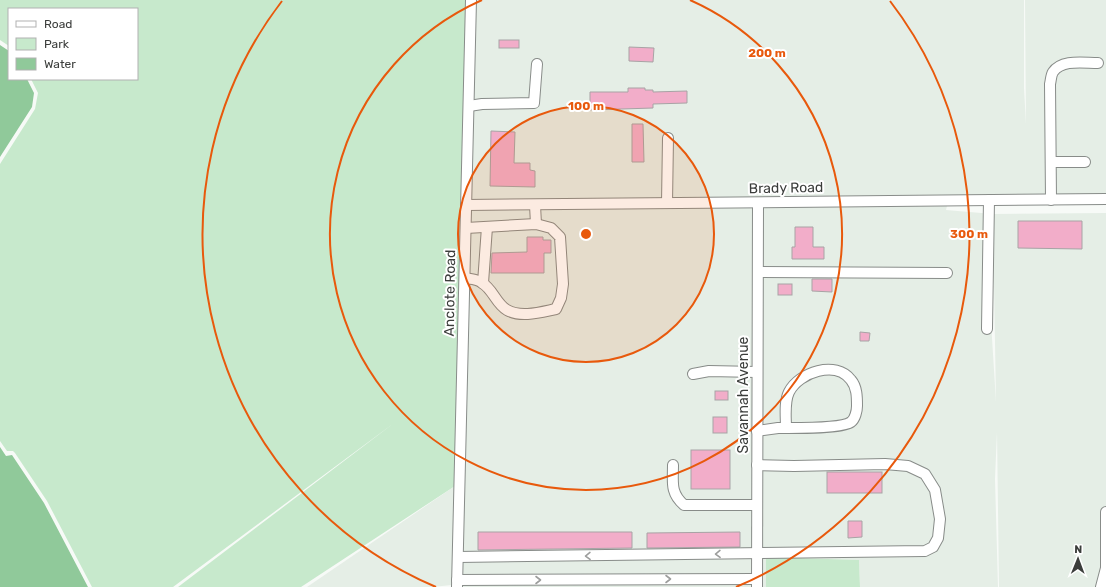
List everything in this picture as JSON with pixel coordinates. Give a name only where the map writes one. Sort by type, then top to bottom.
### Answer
[{"type":"street","name":"Anclote Road","points":[[457,584],[471,0]]},
{"type":"street","points":[[1051,200],[1050,84],[1052,73],[1060,65],[1098,62]]},
{"type":"street","points":[[469,106],[482,104],[534,103],[537,64]]},
{"type":"street","points":[[667,203],[668,138]]},
{"type":"street","points":[[1051,162],[1085,162]]},
{"type":"street","name":"Brady Road","points":[[466,205],[1106,199]]},
{"type":"street","points":[[987,329],[989,200]]},
{"type":"street","name":"Savannah Avenue","points":[[757,583],[758,203]]},
{"type":"street","points":[[535,205],[536,224]]},
{"type":"street","points":[[465,278],[483,283],[507,310],[518,313],[531,313],[556,309],[561,298],[563,284],[560,237],[551,228],[536,224],[466,228]]},
{"type":"street","points":[[483,283],[487,227]]},
{"type":"street","points":[[758,272],[947,273]]},
{"type":"street","points":[[757,431],[786,428],[840,426],[850,423],[854,419],[857,410],[856,388],[851,379],[839,371],[828,370],[815,372],[799,380],[791,388],[786,399],[786,428]]},
{"type":"street","points":[[693,374],[709,371],[757,372]]},
{"type":"street","points":[[673,464],[673,491],[677,499],[684,505],[757,504]]},
{"type":"street","points":[[458,557],[925,551],[933,547],[938,538],[940,520],[935,490],[925,474],[908,466],[885,464],[794,466],[757,465]]},
{"type":"street","points":[[1101,587],[1106,568],[1106,512]]},
{"type":"street","points":[[457,584],[757,583]]},
{"type":"shaded area","points":[[475,0],[1024,0],[1024,88],[1026,124],[1025,0],[1106,0],[1106,194],[471,200]]},
{"type":"shaded area","points":[[947,206],[946,210],[993,214],[1106,213],[1106,587],[999,587],[997,432],[995,479],[998,587],[860,587],[859,560],[766,557],[766,587],[761,587],[762,207]],"holes":[[[993,224],[996,402],[989,290]]]},
{"type":"shaded area","points":[[753,208],[752,587],[461,587],[471,210]]},
{"type":"shaded area","points":[[455,486],[452,585],[432,587],[307,587]]},
{"type":"green space","points":[[0,0],[466,0],[455,486],[301,587],[178,587],[394,423],[173,587],[92,587],[47,501],[15,453],[13,451],[7,451],[0,441],[0,164],[35,109],[38,93],[32,80],[138,80],[138,8],[8,8],[8,45],[0,40]]},
{"type":"green space","points":[[766,557],[859,560],[860,587],[766,587]]},
{"type":"water","points":[[0,45],[8,50],[8,80],[28,80],[34,93],[32,107],[0,157]]},
{"type":"water","points":[[0,447],[6,456],[12,455],[44,503],[88,587],[0,587]]},
{"type":"building","points":[[499,40],[519,40],[519,48],[499,48]]},
{"type":"building","points":[[629,47],[654,48],[653,62],[629,61]]},
{"type":"building","points":[[628,88],[645,88],[645,90],[653,90],[653,92],[687,91],[687,103],[653,104],[653,108],[590,110],[590,92],[628,92]]},
{"type":"building","points":[[632,124],[643,124],[644,162],[632,162]]},
{"type":"building","points":[[491,131],[515,132],[514,163],[530,163],[530,170],[535,171],[535,187],[490,186]]},
{"type":"building","points":[[1018,221],[1082,221],[1082,249],[1018,248]]},
{"type":"building","points":[[795,227],[813,227],[813,247],[824,247],[824,259],[792,259],[792,247],[795,247]]},
{"type":"building","points":[[527,237],[543,237],[543,240],[551,240],[551,253],[544,253],[544,273],[491,273],[492,253],[527,252]]},
{"type":"building","points":[[812,279],[832,279],[832,292],[812,291]]},
{"type":"building","points":[[778,284],[792,284],[792,295],[778,295]]},
{"type":"building","points":[[860,332],[870,333],[869,341],[860,341]]},
{"type":"building","points":[[715,391],[728,391],[728,400],[715,400]]},
{"type":"building","points":[[713,417],[727,417],[727,433],[713,433]]},
{"type":"building","points":[[691,450],[730,450],[730,489],[691,489]]},
{"type":"building","points":[[827,472],[882,472],[882,493],[827,493]]},
{"type":"building","points":[[848,521],[862,521],[862,537],[848,538]]},
{"type":"building","points":[[478,532],[632,532],[632,548],[478,550]]},
{"type":"building","points":[[740,532],[740,547],[647,548],[647,533]]}]
